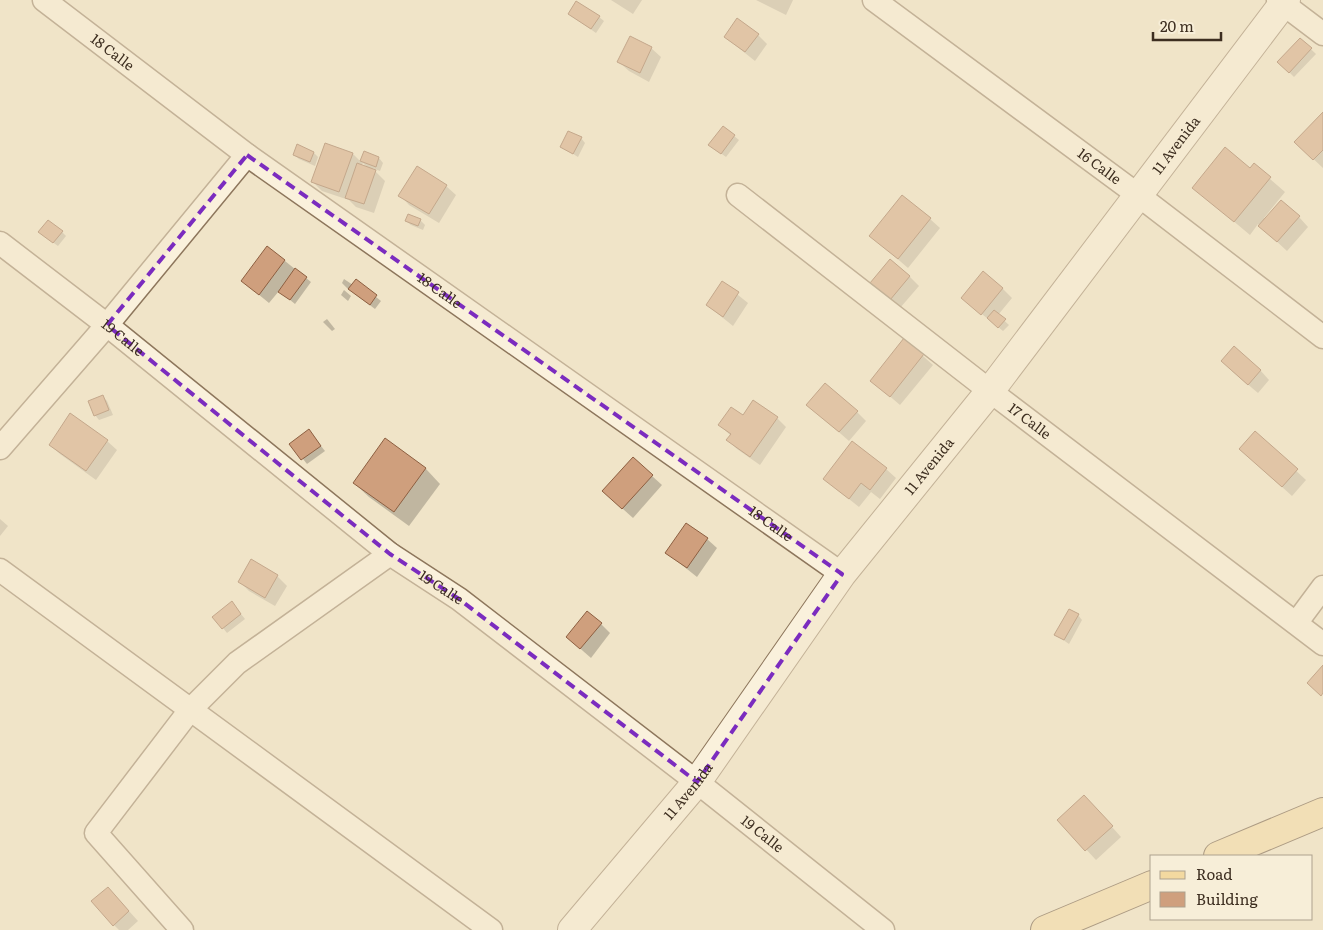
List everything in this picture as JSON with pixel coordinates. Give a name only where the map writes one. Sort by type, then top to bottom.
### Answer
[{"type":"main road","points":[[1220,855],[1323,812]]},
{"type":"main road","points":[[1045,930],[1150,886]]},
{"type":"street","name":"18 Calle","points":[[44,0],[247,155],[842,574]]},
{"type":"street","name":"16 Calle","points":[[874,0],[1138,195],[1323,337]]},
{"type":"street","points":[[1282,1],[1323,34]]},
{"type":"street","name":"11 Avenida","points":[[572,930],[697,782],[842,574],[990,391],[1282,1]]},
{"type":"street","points":[[0,448],[108,324],[247,155]]},
{"type":"street","name":"17 Calle","points":[[738,195],[990,391],[1297,622],[1323,644]]},
{"type":"street","name":"19 Calle","points":[[0,243],[108,324],[390,554],[459,599],[697,782],[882,930]]},
{"type":"street","points":[[182,930],[96,833],[190,710],[237,663],[390,554]]},
{"type":"street","points":[[0,570],[491,930]]},
{"type":"street","points":[[1297,622],[1323,587]]},
{"type":"highlighted area","points":[[247,155],[842,574],[697,782],[459,599],[390,554],[107,325]]},
{"type":"building","points":[[576,1],[600,16],[591,29],[568,14]]},
{"type":"building","points":[[737,18],[759,34],[745,52],[724,37]]},
{"type":"building","points":[[630,36],[652,47],[640,73],[617,62]]},
{"type":"building","points":[[1300,38],[1312,48],[1289,73],[1277,62]]},
{"type":"building","points":[[1323,112],[1323,150],[1313,160],[1294,142]]},
{"type":"building","points":[[723,126],[735,135],[721,154],[708,145]]},
{"type":"building","points":[[568,131],[582,137],[573,154],[560,147]]},
{"type":"building","points":[[325,143],[353,153],[339,192],[311,182]]},
{"type":"building","points":[[297,144],[314,152],[310,162],[293,155]]},
{"type":"building","points":[[1225,147],[1250,168],[1254,163],[1271,177],[1234,222],[1192,188]]},
{"type":"building","points":[[364,151],[379,157],[376,167],[360,161]]},
{"type":"building","points":[[357,163],[376,170],[364,204],[345,198]]},
{"type":"building","points":[[417,166],[447,185],[429,214],[398,196]]},
{"type":"building","points":[[902,195],[931,218],[898,259],[869,236]]},
{"type":"building","points":[[1281,200],[1300,216],[1277,242],[1258,226]]},
{"type":"building","points":[[408,214],[421,219],[418,226],[405,221]]},
{"type":"building","points":[[48,220],[63,231],[53,243],[38,232]]},
{"type":"building","points":[[267,246],[285,260],[259,295],[241,281]]},
{"type":"building","points":[[890,259],[910,276],[890,300],[870,283]]},
{"type":"building","points":[[295,268],[307,277],[290,300],[278,292]]},
{"type":"building","points":[[983,271],[1003,288],[981,315],[961,298]]},
{"type":"building","points":[[356,279],[377,295],[370,305],[348,289]]},
{"type":"building","points":[[722,281],[739,292],[723,317],[706,305]]},
{"type":"building","points":[[994,310],[1006,319],[998,328],[987,318]]},
{"type":"building","points":[[904,338],[924,354],[890,397],[870,381]]},
{"type":"building","points":[[1234,346],[1261,370],[1248,385],[1221,361]]},
{"type":"building","points":[[825,383],[858,411],[839,432],[806,405]]},
{"type":"building","points":[[103,395],[109,410],[94,416],[88,401]]},
{"type":"building","points":[[753,400],[778,417],[750,457],[726,440],[731,434],[718,425],[731,407],[743,415]]},
{"type":"building","points":[[70,413],[108,440],[86,471],[49,445]]},
{"type":"building","points":[[309,429],[321,446],[301,460],[289,444]]},
{"type":"building","points":[[1255,431],[1298,469],[1282,487],[1239,449]]},
{"type":"building","points":[[385,438],[426,468],[394,512],[353,483]]},
{"type":"building","points":[[852,441],[887,468],[870,490],[861,483],[849,499],[823,479]]},
{"type":"building","points":[[633,457],[653,475],[622,509],[602,491]]},
{"type":"building","points":[[686,523],[708,538],[687,568],[665,553]]},
{"type":"building","points":[[251,559],[278,575],[265,598],[238,582]]},
{"type":"building","points":[[232,601],[241,614],[222,629],[212,617]]},
{"type":"building","points":[[1069,609],[1079,614],[1064,640],[1054,635]]},
{"type":"building","points":[[587,611],[602,623],[580,649],[566,637]]},
{"type":"building","points":[[1323,665],[1323,693],[1321,696],[1307,683]]},
{"type":"building","points":[[1084,795],[1113,826],[1085,851],[1057,820]]},
{"type":"building","points":[[108,887],[129,911],[113,926],[91,901]]}]
